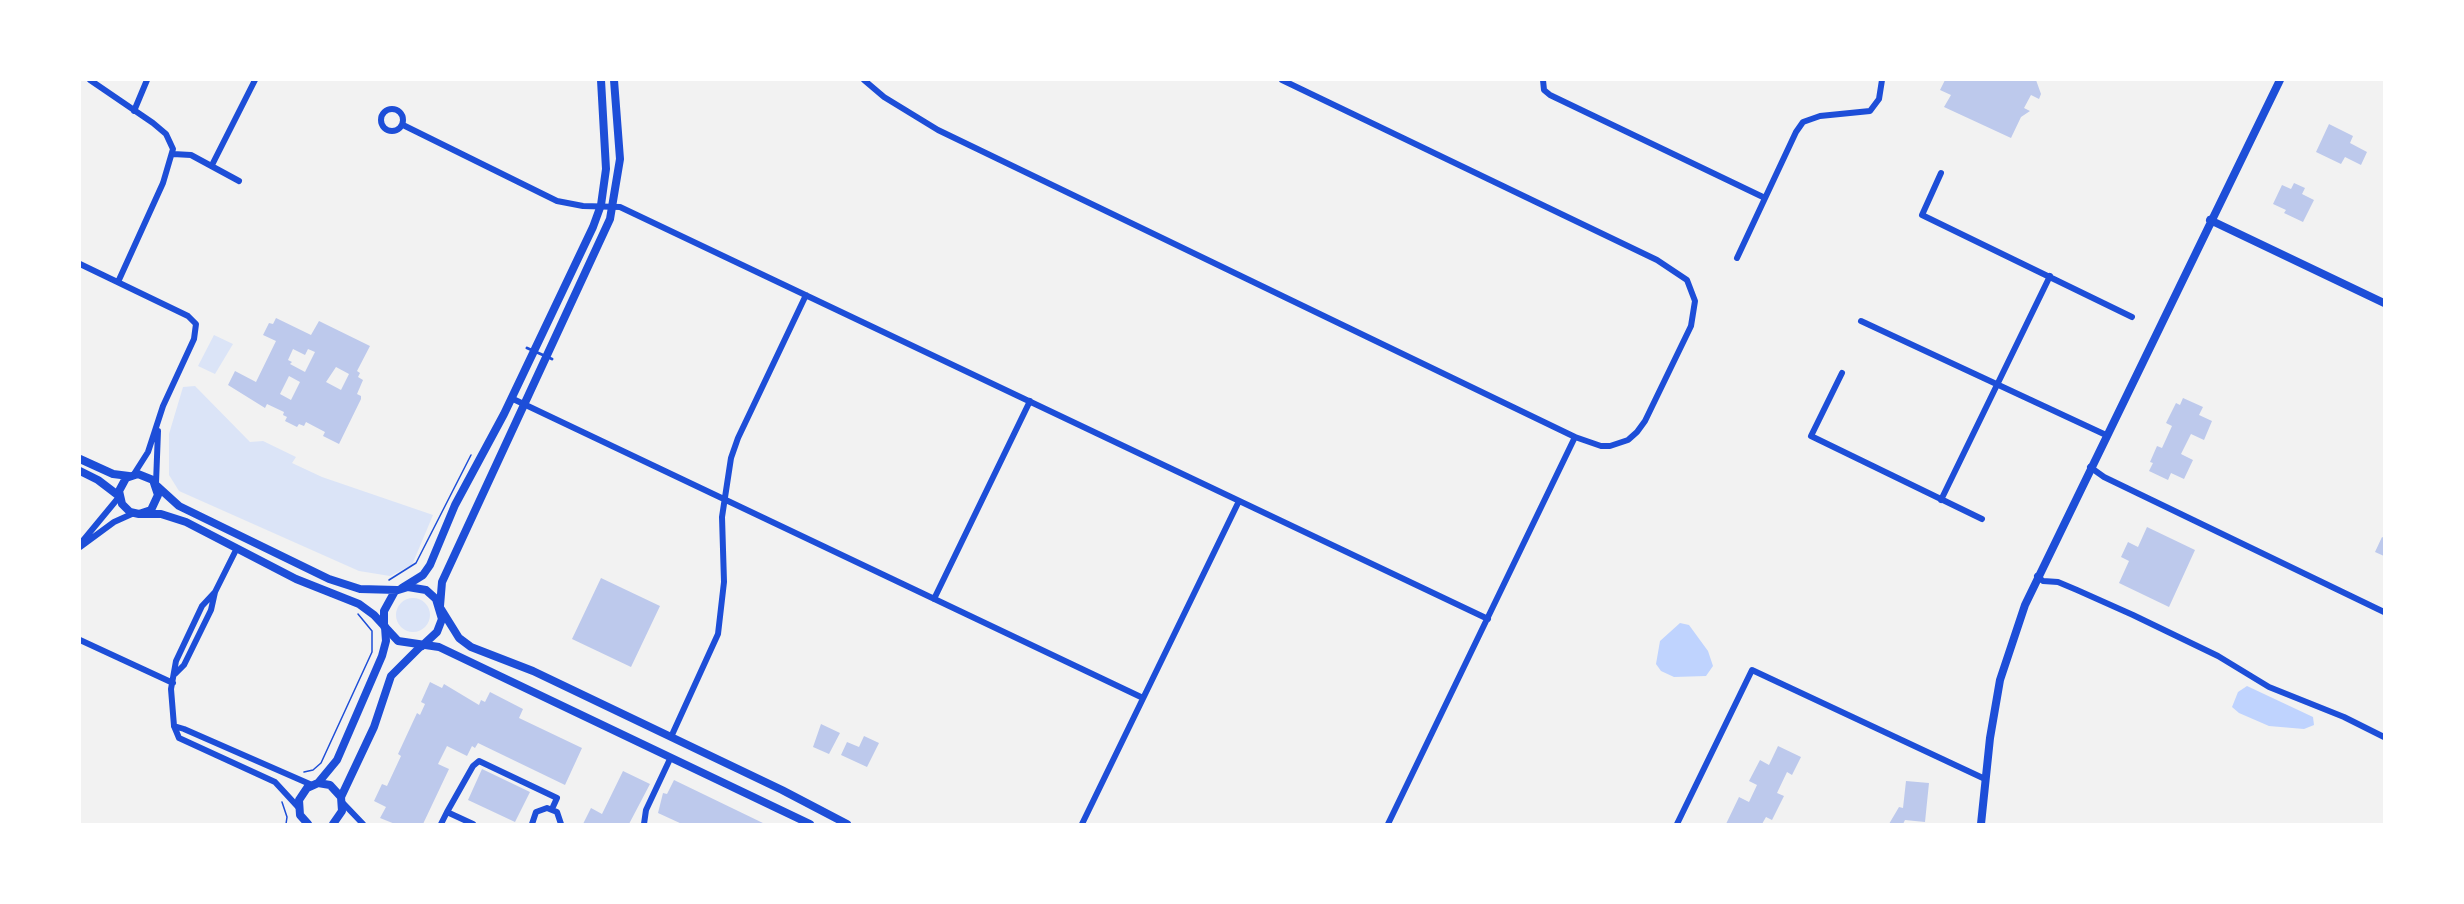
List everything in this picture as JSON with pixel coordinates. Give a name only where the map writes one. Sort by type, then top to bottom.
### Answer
[{"type":"main road","points":[[80,459],[113,474],[146,475],[179,506],[329,579],[360,589],[426,590],[433,595],[459,638],[471,647],[534,671],[847,825]]},
{"type":"main road","points":[[80,471],[119,496],[124,507],[136,513],[154,513],[179,519],[306,584],[359,604],[374,615],[398,641],[448,651],[810,825]]},
{"type":"main road","points":[[119,496],[123,482],[132,475]]},
{"type":"main road","points":[[136,513],[154,507],[159,495],[156,485]]},
{"type":"main road","points":[[385,627],[385,605],[400,589]]},
{"type":"main road","points":[[421,646],[439,628],[441,608]]},
{"type":"street","points":[[90,80],[159,128],[170,140],[173,154],[163,183],[117,282]]},
{"type":"street","points":[[134,111],[147,80]]},
{"type":"street","points":[[212,165],[255,80]]},
{"type":"street","points":[[400,589],[423,575],[430,565],[455,505],[511,398],[531,350],[588,240],[600,205],[607,152],[601,80]]},
{"type":"street","points":[[441,608],[442,582],[524,404],[549,358],[597,252],[614,205],[620,144],[614,80]]},
{"type":"street","points":[[864,80],[884,97],[938,130],[1575,437],[1601,446],[1619,444],[1628,440],[1646,421],[1691,326],[1696,309],[1693,292],[1682,275],[1657,260],[1282,80]]},
{"type":"street","points":[[1543,80],[1544,90],[1550,95],[1765,198]]},
{"type":"street","points":[[1737,258],[1796,132],[1803,122],[1820,116],[1870,111],[1879,99],[1882,80]]},
{"type":"street","points":[[1980,825],[2000,680],[2018,622],[2040,579],[2090,467],[2280,80]]},
{"type":"street","points":[[403,124],[557,201],[583,206],[614,205],[1488,619]]},
{"type":"street","points":[[173,154],[191,155],[238,181]]},
{"type":"street","points":[[1941,173],[1922,215],[2132,317]]},
{"type":"street","points":[[2210,220],[2385,303]]},
{"type":"street","points":[[80,264],[188,316],[196,324],[194,339],[163,406],[148,452],[132,475]]},
{"type":"street","points":[[1941,500],[2050,276]]},
{"type":"street","points":[[671,737],[718,634],[724,582],[723,499],[738,438],[806,295]]},
{"type":"street","points":[[1862,321],[2106,435]]},
{"type":"street","points":[[1842,373],[1811,436],[1982,519]]},
{"type":"street","points":[[511,398],[1143,698]]},
{"type":"street","points":[[934,599],[1029,401]]},
{"type":"street","points":[[156,485],[159,424]]},
{"type":"street","points":[[1388,825],[1575,437]]},
{"type":"street","points":[[2090,467],[2104,477],[2385,612]]},
{"type":"street","points":[[80,546],[119,496]]},
{"type":"street","points":[[1082,825],[1239,501]]},
{"type":"street","points":[[80,546],[107,527],[136,513]]},
{"type":"street","points":[[237,548],[215,592],[211,610],[184,665],[175,674],[172,683],[174,726],[179,738],[275,782],[308,825]]},
{"type":"street","points":[[2040,579],[2058,582],[2085,593],[2218,656],[2278,691],[2344,717],[2385,737]]},
{"type":"street","points":[[297,825],[302,793],[315,784],[337,760],[382,656],[386,641],[385,627]]},
{"type":"street","points":[[80,640],[172,683]]},
{"type":"street","points":[[333,825],[340,816],[342,799],[374,727],[391,676],[421,646]]},
{"type":"street","points":[[1677,825],[1752,670],[1985,778]]},
{"type":"street","points":[[174,726],[315,784],[330,785],[363,825]]},
{"type":"street","points":[[645,825],[646,810],[670,759]]},
{"type":"street","points":[[441,825],[473,766],[479,761],[557,798],[552,809]]},
{"type":"street","points":[[532,825],[536,812],[541,809],[552,809],[560,817],[561,825]]},
{"type":"street","points":[[447,812],[473,825]]},
{"type":"lane","points":[[531,350],[549,358]]},
{"type":"path","points":[[381,580],[394,579],[416,563],[474,450]]},
{"type":"path","points":[[301,773],[312,770],[321,763],[372,652],[372,631],[357,616]]},
{"type":"shaded area","points":[[214,335],[233,344],[215,374],[198,366]]},
{"type":"shaded area","points":[[195,386],[250,442],[263,441],[296,457],[292,463],[322,477],[433,515],[412,565],[390,576],[359,571],[179,491],[169,475],[169,434],[183,387]]},
{"type":"shaded area","points":[[413,598],[425,603],[430,615],[425,627],[413,632],[401,627],[396,615],[401,603]]},
{"type":"water","points":[[1680,623],[1689,625],[1708,651],[1713,666],[1706,676],[1674,677],[1661,671],[1656,664],[1660,641]]},
{"type":"water","points":[[2247,686],[2313,717],[2314,725],[2304,729],[2269,726],[2239,713],[2232,707],[2238,692]]},
{"type":"building","points":[[1945,80],[2036,80],[2041,94],[2039,99],[2031,95],[2024,108],[2030,111],[2021,117],[2011,138],[1944,107],[1951,95],[1940,90]]},
{"type":"building","points":[[2329,124],[2353,136],[2350,143],[2367,152],[2361,165],[2345,157],[2341,164],[2316,152]]},
{"type":"building","points":[[2294,183],[2305,188],[2302,194],[2314,200],[2303,222],[2284,213],[2286,210],[2273,204],[2282,185],[2291,189]]},
{"type":"building","points":[[276,318],[311,335],[319,321],[370,346],[357,371],[360,373],[358,377],[363,380],[357,394],[361,396],[361,399],[339,444],[323,436],[325,432],[306,422],[304,426],[299,424],[297,427],[285,421],[287,417],[283,415],[284,412],[267,404],[265,408],[228,385],[235,371],[256,382],[276,341],[263,335],[269,323],[273,324]],"holes":[[[293,349],[305,355],[308,349],[315,352],[305,372],[290,364],[292,362],[288,360]],[[336,367],[349,374],[341,390],[326,382]],[[289,376],[300,382],[291,400],[280,394]]]},
{"type":"building","points":[[2183,398],[2203,407],[2199,415],[2212,421],[2204,440],[2191,434],[2181,454],[2193,460],[2184,479],[2171,473],[2168,480],[2149,471],[2153,463],[2150,462],[2157,446],[2162,448],[2172,426],[2166,423],[2176,403],[2180,405]]},
{"type":"building","points":[[2147,527],[2195,550],[2169,607],[2119,583],[2129,561],[2121,557],[2128,542],[2138,547]]},
{"type":"building","points":[[2382,537],[2384,538],[2384,556],[2375,552]]},
{"type":"building","points":[[601,578],[660,606],[631,667],[572,639]]},
{"type":"building","points":[[430,682],[442,688],[444,684],[479,705],[481,700],[485,702],[490,692],[523,709],[519,718],[582,748],[565,785],[478,743],[475,748],[472,746],[467,756],[447,746],[438,764],[449,769],[423,824],[395,824],[380,818],[386,807],[374,801],[382,784],[387,786],[401,756],[398,754],[417,713],[420,715],[425,704],[421,702]]},
{"type":"building","points":[[821,724],[840,733],[829,754],[813,747]]},
{"type":"building","points":[[864,736],[879,743],[867,767],[841,755],[847,742],[859,747]]},
{"type":"building","points":[[1778,746],[1801,757],[1792,775],[1787,772],[1777,793],[1784,796],[1772,820],[1766,817],[1762,824],[1726,824],[1739,797],[1749,802],[1757,785],[1749,781],[1760,760],[1769,765]]},
{"type":"building","points":[[482,769],[530,792],[515,822],[468,800]]},
{"type":"building","points":[[623,771],[650,784],[629,824],[583,824],[591,808],[602,814]]},
{"type":"building","points":[[674,780],[765,824],[682,824],[658,813],[663,793],[667,794]]},
{"type":"building","points":[[1906,781],[1929,783],[1925,822],[1905,820],[1903,824],[1889,824],[1899,807],[1903,808]]}]
